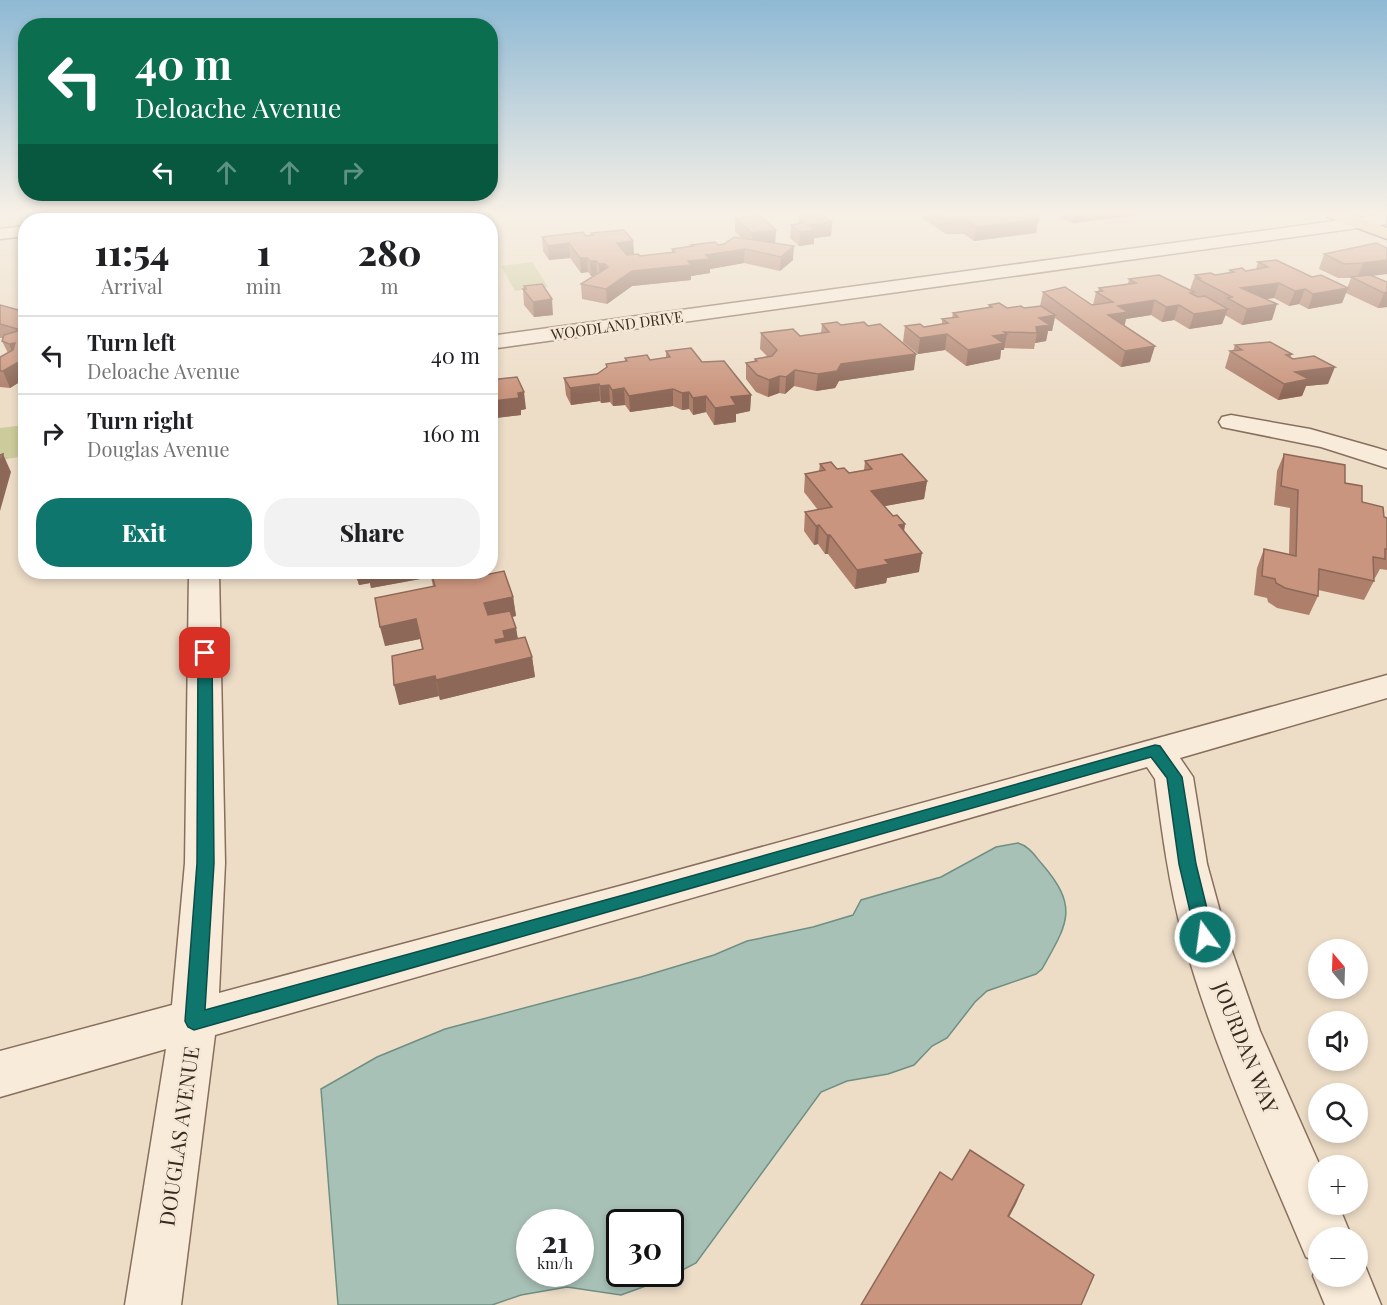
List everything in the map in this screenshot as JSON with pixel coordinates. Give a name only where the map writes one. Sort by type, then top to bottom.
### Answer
[{"type":"street","name":"WOODLAND DRIVE","points":[[498,342],[993,274]]},
{"type":"street","points":[[1231,422],[1347,445],[1387,460]]},
{"type":"street","name":"DOUGLAS AVENUE","points":[[153,1305],[194,1021],[205,863],[204,579]]},
{"type":"street","points":[[0,1074],[643,897],[1387,686]]},
{"type":"street","name":"JOURDAN WAY","points":[[1155,750],[1174,777],[1192,885],[1205,937],[1237,1031],[1320,1227]]},
{"type":"street","points":[[1346,1287],[1353,1305]]},
{"type":"green space","points":[[505,274],[540,274],[548,287],[515,291]]},
{"type":"green space","points":[[18,426],[18,457],[0,460],[0,428]]},
{"type":"shaded area","points":[[1018,843],[1032,852],[1054,879],[1062,893],[1066,916],[1058,940],[1042,969],[1036,974],[987,991],[975,1002],[947,1038],[932,1046],[914,1065],[888,1074],[847,1081],[821,1092],[696,1263],[684,1269],[684,1209],[606,1209],[606,1287],[643,1287],[621,1295],[567,1287],[521,1295],[492,1305],[338,1305],[321,1089],[377,1057],[445,1029],[641,977],[714,955],[747,941],[813,927],[853,915],[861,900],[941,877],[996,847]]},
{"type":"building","points":[[597,274],[628,274],[606,289],[581,284]]},
{"type":"building","points":[[1305,274],[1312,277],[1321,275],[1348,288],[1313,294],[1305,289],[1295,291],[1279,283],[1241,288],[1277,304],[1247,309],[1227,298],[1232,297],[1196,278],[1200,278],[1195,275]]},
{"type":"building","points":[[1159,275],[1194,292],[1190,293],[1198,297],[1205,296],[1228,309],[1194,314],[1179,305],[1166,307],[1155,300],[1118,306],[1128,312],[1108,315],[1155,346],[1125,351],[1043,292],[1065,287],[1092,305],[1113,302],[1096,292],[1103,291],[1099,288],[1136,283],[1129,279]]},
{"type":"building","points":[[1370,275],[1387,282],[1387,292],[1384,293],[1351,277]]},
{"type":"building","points":[[542,284],[552,299],[533,302],[523,289],[526,289],[524,286]]},
{"type":"building","points":[[999,303],[1007,308],[1041,306],[1055,315],[1039,318],[1050,325],[1036,327],[1037,333],[1004,332],[1007,334],[993,336],[1003,343],[968,350],[947,334],[920,338],[905,326],[920,324],[924,327],[948,323],[942,319],[958,317],[953,313],[992,307],[989,305]]},
{"type":"building","points":[[0,305],[18,310],[18,329],[0,324]]},
{"type":"building","points":[[837,322],[841,325],[864,322],[868,326],[880,324],[916,354],[841,364],[837,371],[818,374],[795,370],[786,377],[780,376],[769,380],[757,375],[746,363],[772,356],[777,350],[761,333],[793,329],[800,336],[829,332],[822,324]]},
{"type":"building","points":[[18,331],[18,363],[0,371],[0,357],[13,350],[15,343],[9,344],[2,341],[4,335]]},
{"type":"building","points":[[1270,342],[1292,354],[1286,355],[1293,359],[1314,356],[1335,367],[1295,372],[1309,379],[1284,384],[1230,351],[1242,350],[1235,345]]},
{"type":"building","points":[[691,348],[702,362],[724,361],[751,395],[731,397],[736,405],[715,408],[706,396],[693,398],[689,392],[682,393],[673,389],[629,396],[624,388],[612,390],[609,385],[570,388],[564,378],[597,374],[607,367],[606,364],[627,361],[625,358],[647,355],[650,360],[670,357],[666,351]]},
{"type":"building","points":[[517,377],[524,392],[518,393],[519,398],[498,400],[498,379]]},
{"type":"building","points":[[902,454],[927,481],[871,491],[893,516],[897,515],[905,524],[899,525],[922,553],[885,560],[889,564],[857,570],[830,535],[827,535],[819,525],[816,526],[805,512],[832,507],[805,474],[825,470],[820,464],[831,462],[837,469],[844,468],[849,473],[872,469],[865,461]]},
{"type":"building","points":[[1284,454],[1345,465],[1345,483],[1362,486],[1362,502],[1383,507],[1384,517],[1387,518],[1387,549],[1385,549],[1385,559],[1373,557],[1374,581],[1319,569],[1318,596],[1285,588],[1276,583],[1275,579],[1262,576],[1264,549],[1296,556],[1298,490],[1281,486]]},
{"type":"building","points":[[504,571],[513,597],[484,603],[488,615],[510,611],[516,628],[503,631],[505,638],[495,640],[496,643],[525,637],[532,657],[436,680],[435,676],[394,685],[392,656],[423,649],[416,619],[380,627],[375,598],[435,586],[433,579],[498,579],[498,572]]},
{"type":"building","points":[[970,1150],[1024,1185],[1008,1216],[1094,1275],[1081,1305],[861,1305],[940,1172],[952,1180]]},
{"type":"route","points":[[205,653],[205,863],[194,1021],[631,900],[1155,750],[1174,777],[1187,864],[1205,937]]}]
